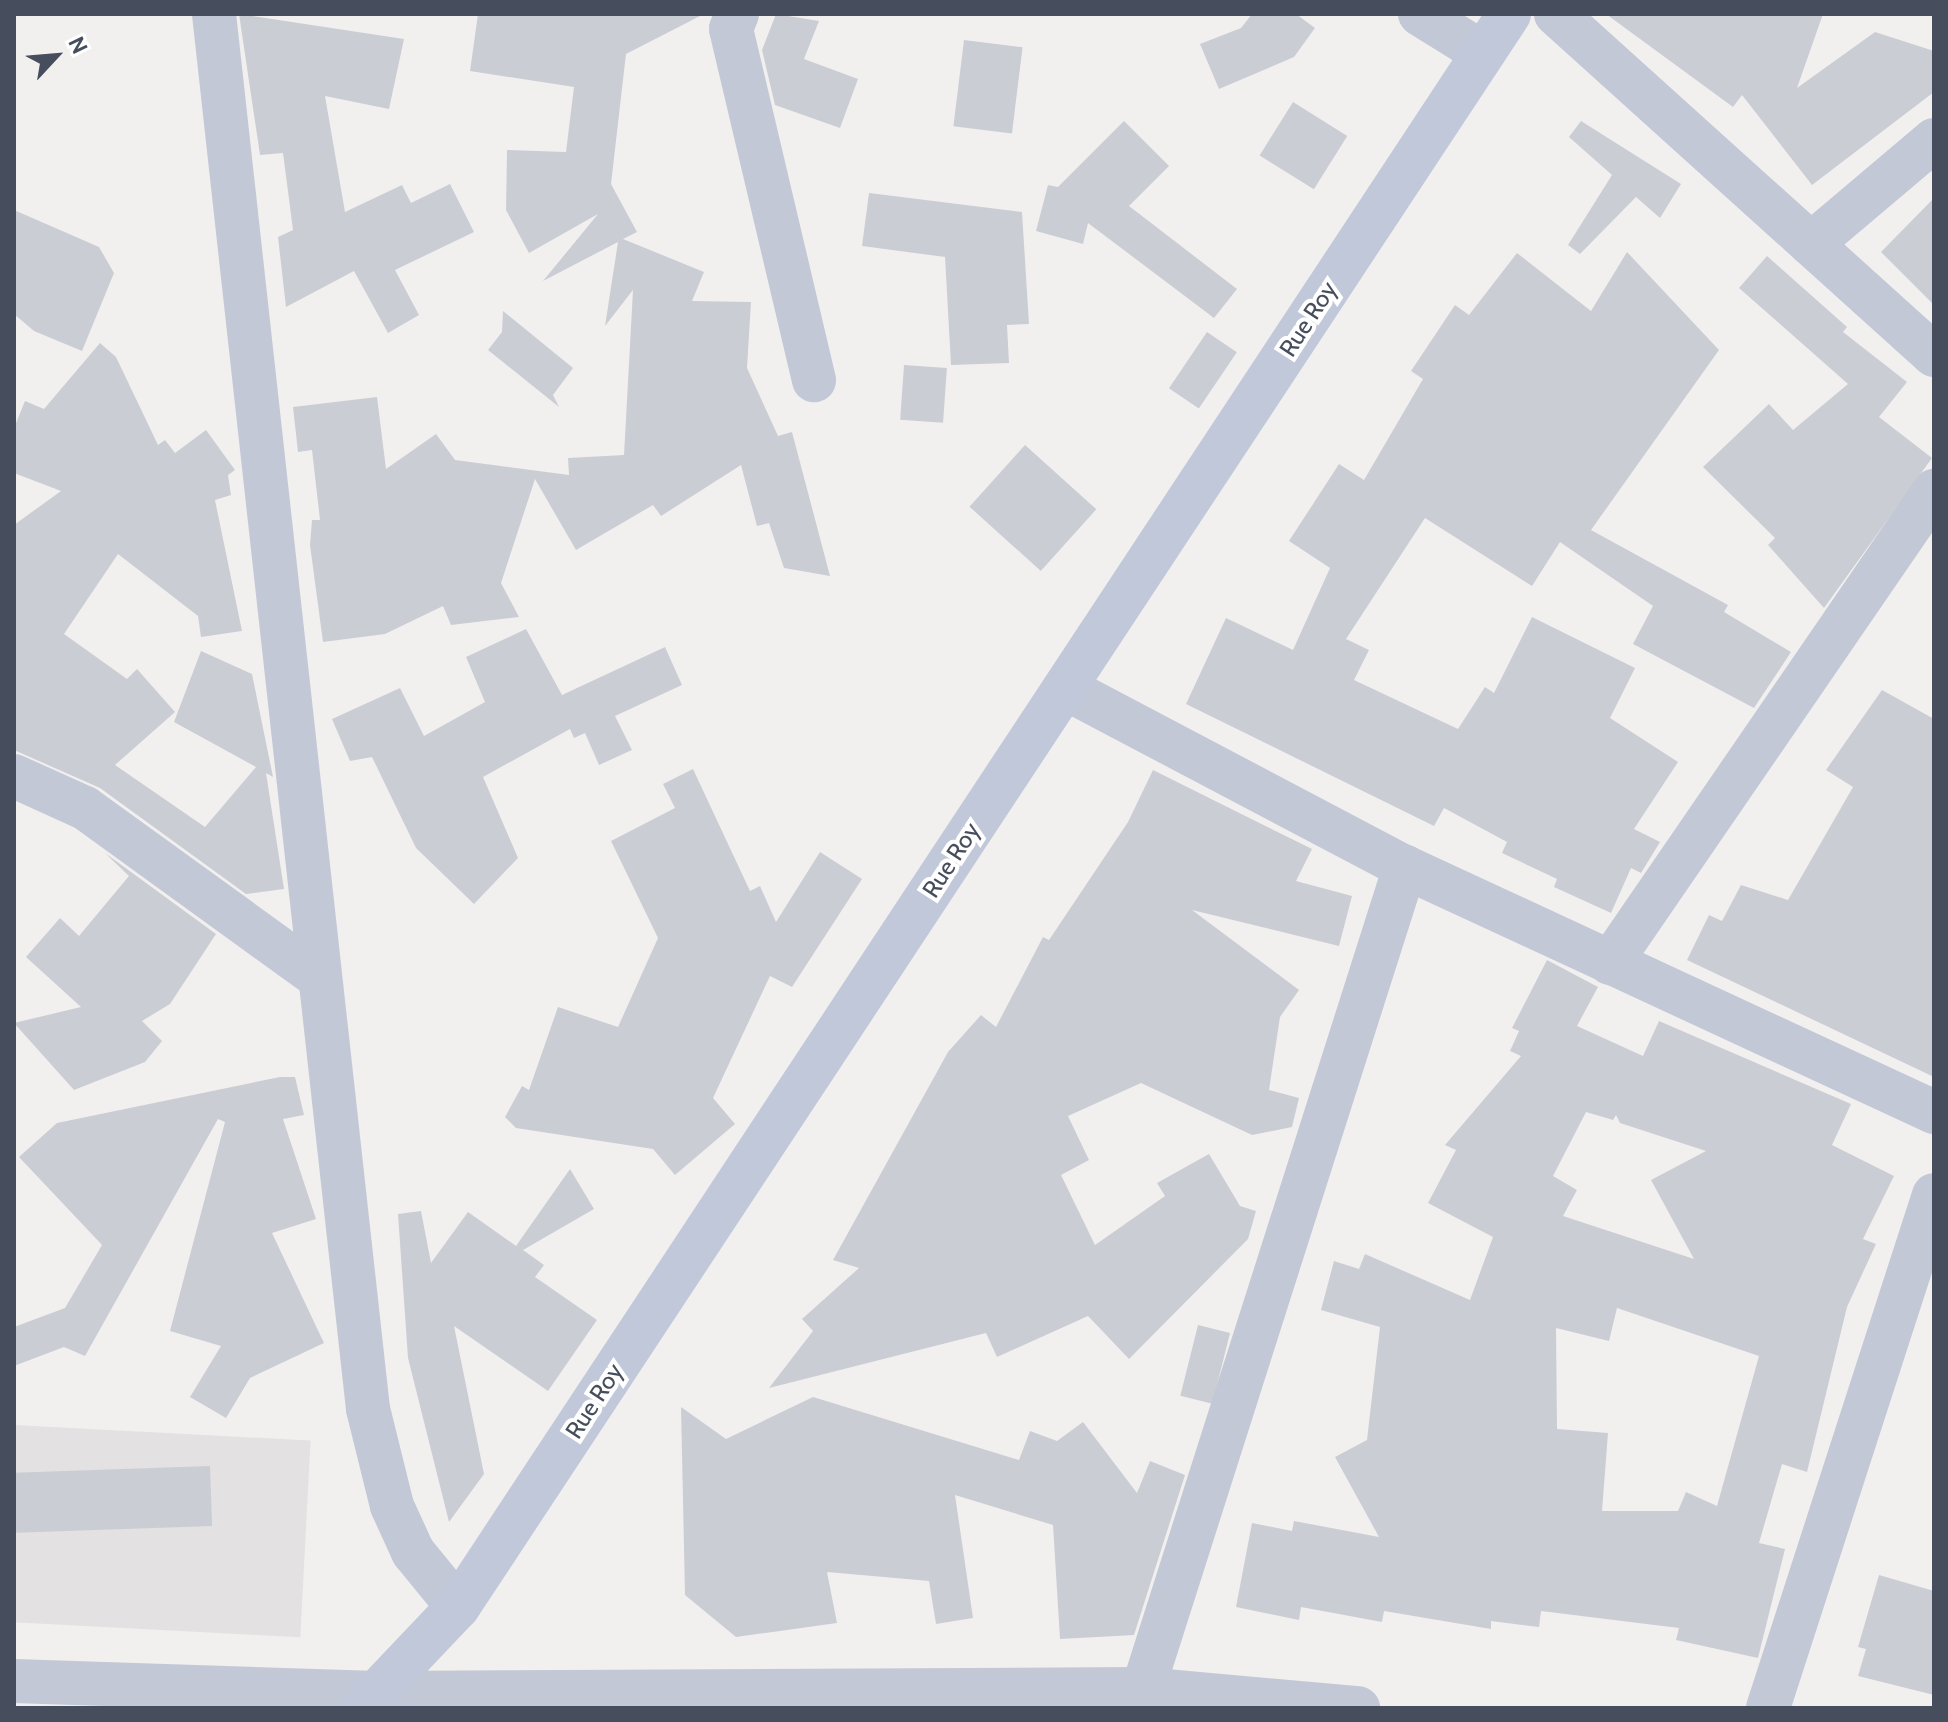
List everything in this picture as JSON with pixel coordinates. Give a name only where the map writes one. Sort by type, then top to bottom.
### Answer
[{"type":"main road","name":"Rue Roy","points":[[370,1701],[458,1607],[1509,14]]},
{"type":"street","points":[[214,14],[368,1409],[392,1506],[413,1552],[458,1607]]},
{"type":"street","points":[[737,14],[731,29],[814,380]]},
{"type":"street","points":[[1420,14],[1483,53]]},
{"type":"street","points":[[1556,14],[1934,355]]},
{"type":"street","points":[[1811,244],[1934,140]]},
{"type":"street","points":[[1610,963],[1934,491]]},
{"type":"street","points":[[1065,688],[1405,867],[1934,1112]]},
{"type":"street","points":[[14,776],[85,808],[320,978]]},
{"type":"street","points":[[1143,1689],[1405,867]]},
{"type":"street","points":[[1768,1708],[1934,1195]]},
{"type":"street","points":[[14,1681],[370,1701],[1143,1689],[1358,1708]]},
{"type":"shaded area","points":[[14,1425],[311,1441],[300,1637],[14,1622]]},
{"type":"building","points":[[239,14],[404,39],[389,109],[325,96],[345,212],[402,185],[411,203],[450,184],[474,232],[395,270],[419,315],[388,333],[354,271],[286,307],[278,237],[293,230],[283,153],[260,155]]},
{"type":"building","points":[[478,14],[704,14],[626,54],[611,184],[637,232],[623,239],[704,272],[692,301],[751,302],[747,368],[778,436],[792,432],[830,576],[784,568],[769,523],[757,526],[741,465],[661,516],[653,505],[576,550],[535,479],[501,583],[519,617],[451,625],[443,606],[385,634],[323,642],[310,545],[312,520],[320,520],[312,450],[298,452],[293,407],[377,397],[386,469],[436,434],[455,460],[569,475],[568,458],[624,455],[633,290],[605,326],[618,242],[543,281],[598,214],[529,253],[506,210],[507,150],[566,152],[574,87],[470,71]]},
{"type":"building","points":[[776,14],[819,21],[804,59],[858,79],[840,128],[775,105],[762,50]]},
{"type":"building","points":[[1252,14],[1296,14],[1315,28],[1294,57],[1219,89],[1200,44],[1241,28]]},
{"type":"building","points":[[1606,14],[1823,14],[1797,88],[1875,32],[1934,51],[1934,92],[1812,185],[1742,95],[1733,107]]},
{"type":"building","points":[[964,40],[1023,47],[1012,134],[953,126]]},
{"type":"building","points":[[1293,102],[1347,136],[1314,189],[1260,155]]},
{"type":"building","points":[[1124,121],[1169,166],[1129,206],[1237,289],[1214,318],[1088,223],[1083,244],[1036,231],[1048,185],[1058,187]]},
{"type":"building","points":[[1581,121],[1681,184],[1660,218],[1636,197],[1580,254],[1568,245],[1612,175],[1569,137]]},
{"type":"building","points":[[869,193],[1022,212],[1029,324],[1007,325],[1009,363],[951,365],[945,257],[862,246]]},
{"type":"building","points":[[1934,198],[1934,305],[1881,252]]},
{"type":"building","points":[[14,210],[99,247],[114,273],[82,351],[34,331],[14,314]]},
{"type":"building","points":[[1627,252],[1719,350],[1591,530],[1728,605],[1724,612],[1791,652],[1754,708],[1633,644],[1653,606],[1560,542],[1532,586],[1425,518],[1346,639],[1369,650],[1354,680],[1458,729],[1485,687],[1494,693],[1532,617],[1635,668],[1610,718],[1678,762],[1634,829],[1660,842],[1641,873],[1631,868],[1611,913],[1554,887],[1557,879],[1502,853],[1507,842],[1444,808],[1434,826],[1186,704],[1226,618],[1293,650],[1330,568],[1289,541],[1339,464],[1364,480],[1423,379],[1411,371],[1455,305],[1469,315],[1517,253],[1591,311]]},
{"type":"building","points":[[1767,256],[1847,327],[1843,332],[1907,382],[1879,417],[1932,458],[1824,608],[1768,545],[1775,538],[1703,467],[1769,404],[1793,430],[1848,384],[1739,288]]},
{"type":"building","points":[[503,311],[573,368],[553,395],[559,407],[488,350],[502,332]]},
{"type":"building","points":[[1207,332],[1237,352],[1199,409],[1169,388]]},
{"type":"building","points":[[100,343],[116,357],[158,445],[165,440],[175,453],[206,430],[235,470],[228,475],[231,495],[215,500],[242,631],[201,637],[198,616],[118,554],[64,634],[127,679],[137,669],[175,712],[115,765],[205,827],[256,767],[174,722],[201,651],[252,674],[273,777],[266,773],[284,889],[246,894],[100,788],[14,750],[14,525],[61,491],[14,473],[14,428],[25,401],[44,409]]},
{"type":"building","points":[[904,365],[947,368],[943,423],[900,420]]},
{"type":"building","points":[[1025,445],[1096,509],[1041,571],[969,507]]},
{"type":"building","points":[[526,629],[562,695],[665,647],[682,685],[615,716],[632,750],[599,765],[585,733],[574,738],[570,729],[483,777],[518,858],[474,904],[416,848],[372,757],[350,761],[332,719],[400,688],[424,736],[485,702],[466,657]]},
{"type":"building","points":[[1882,690],[1934,719],[1934,1077],[1687,960],[1709,915],[1722,921],[1741,885],[1788,900],[1853,787],[1826,770]]},
{"type":"building","points":[[693,769],[750,891],[760,886],[776,922],[820,852],[862,879],[792,987],[770,976],[713,1098],[735,1124],[675,1175],[653,1149],[516,1128],[505,1117],[522,1086],[529,1090],[558,1007],[618,1027],[658,938],[611,841],[675,808],[663,784]]},
{"type":"building","points":[[1153,770],[1312,849],[1296,881],[1352,896],[1339,946],[1192,910],[1299,990],[1280,1017],[1269,1090],[1299,1098],[1292,1127],[1252,1135],[1141,1083],[1068,1116],[1089,1160],[1061,1175],[1095,1245],[1165,1196],[1157,1183],[1209,1154],[1240,1206],[1256,1211],[1248,1239],[1129,1359],[1088,1316],[997,1357],[986,1333],[769,1388],[813,1331],[802,1319],[859,1268],[833,1260],[948,1052],[981,1015],[996,1027],[1043,937],[1049,940],[1128,822]]},
{"type":"building","points":[[105,853],[216,934],[170,1004],[142,1021],[162,1041],[145,1062],[74,1090],[14,1023],[81,1007],[26,957],[60,918],[79,936],[129,876]]},
{"type":"building","points":[[1547,960],[1598,987],[1577,1026],[1643,1056],[1659,1021],[1851,1104],[1832,1145],[1894,1176],[1863,1239],[1876,1244],[1847,1307],[1807,1472],[1782,1464],[1759,1543],[1785,1549],[1758,1658],[1676,1640],[1679,1628],[1541,1611],[1539,1627],[1491,1621],[1491,1629],[1384,1611],[1382,1622],[1301,1607],[1299,1620],[1236,1607],[1252,1523],[1292,1531],[1294,1521],[1379,1537],[1335,1457],[1367,1440],[1380,1327],[1321,1310],[1334,1261],[1359,1269],[1365,1254],[1470,1300],[1493,1237],[1428,1203],[1456,1150],[1445,1145],[1521,1056],[1510,1051],[1519,1031],[1512,1028]],"holes":[[[1586,1112],[1613,1120],[1616,1115],[1620,1123],[1706,1151],[1651,1180],[1694,1259],[1563,1216],[1577,1190],[1553,1176]],[[1617,1308],[1759,1356],[1717,1506],[1686,1492],[1678,1511],[1602,1511],[1608,1433],[1557,1429],[1556,1328],[1609,1341]]]},
{"type":"building","points":[[280,1077],[295,1077],[304,1115],[283,1119],[316,1219],[272,1233],[324,1343],[250,1378],[226,1418],[190,1397],[221,1346],[170,1331],[225,1122],[218,1119],[85,1356],[64,1347],[14,1366],[14,1327],[65,1308],[102,1245],[19,1157],[57,1123]]},
{"type":"building","points":[[570,1169],[594,1209],[523,1250],[544,1265],[535,1277],[597,1320],[548,1391],[454,1326],[484,1474],[449,1522],[408,1358],[398,1214],[421,1211],[431,1263],[468,1212],[516,1246]]},
{"type":"building","points":[[1198,1325],[1230,1333],[1212,1404],[1180,1396]]},
{"type":"building","points":[[813,1397],[1019,1460],[1030,1431],[1057,1441],[1083,1422],[1137,1493],[1150,1461],[1185,1475],[1134,1635],[1060,1639],[1053,1525],[955,1495],[973,1618],[936,1624],[929,1581],[827,1572],[837,1623],[736,1637],[685,1595],[681,1407],[726,1439]]},
{"type":"building","points":[[210,1466],[212,1526],[16,1533],[14,1473]]},
{"type":"building","points":[[1879,1575],[1934,1591],[1934,1695],[1858,1676],[1866,1649],[1858,1647]]}]
